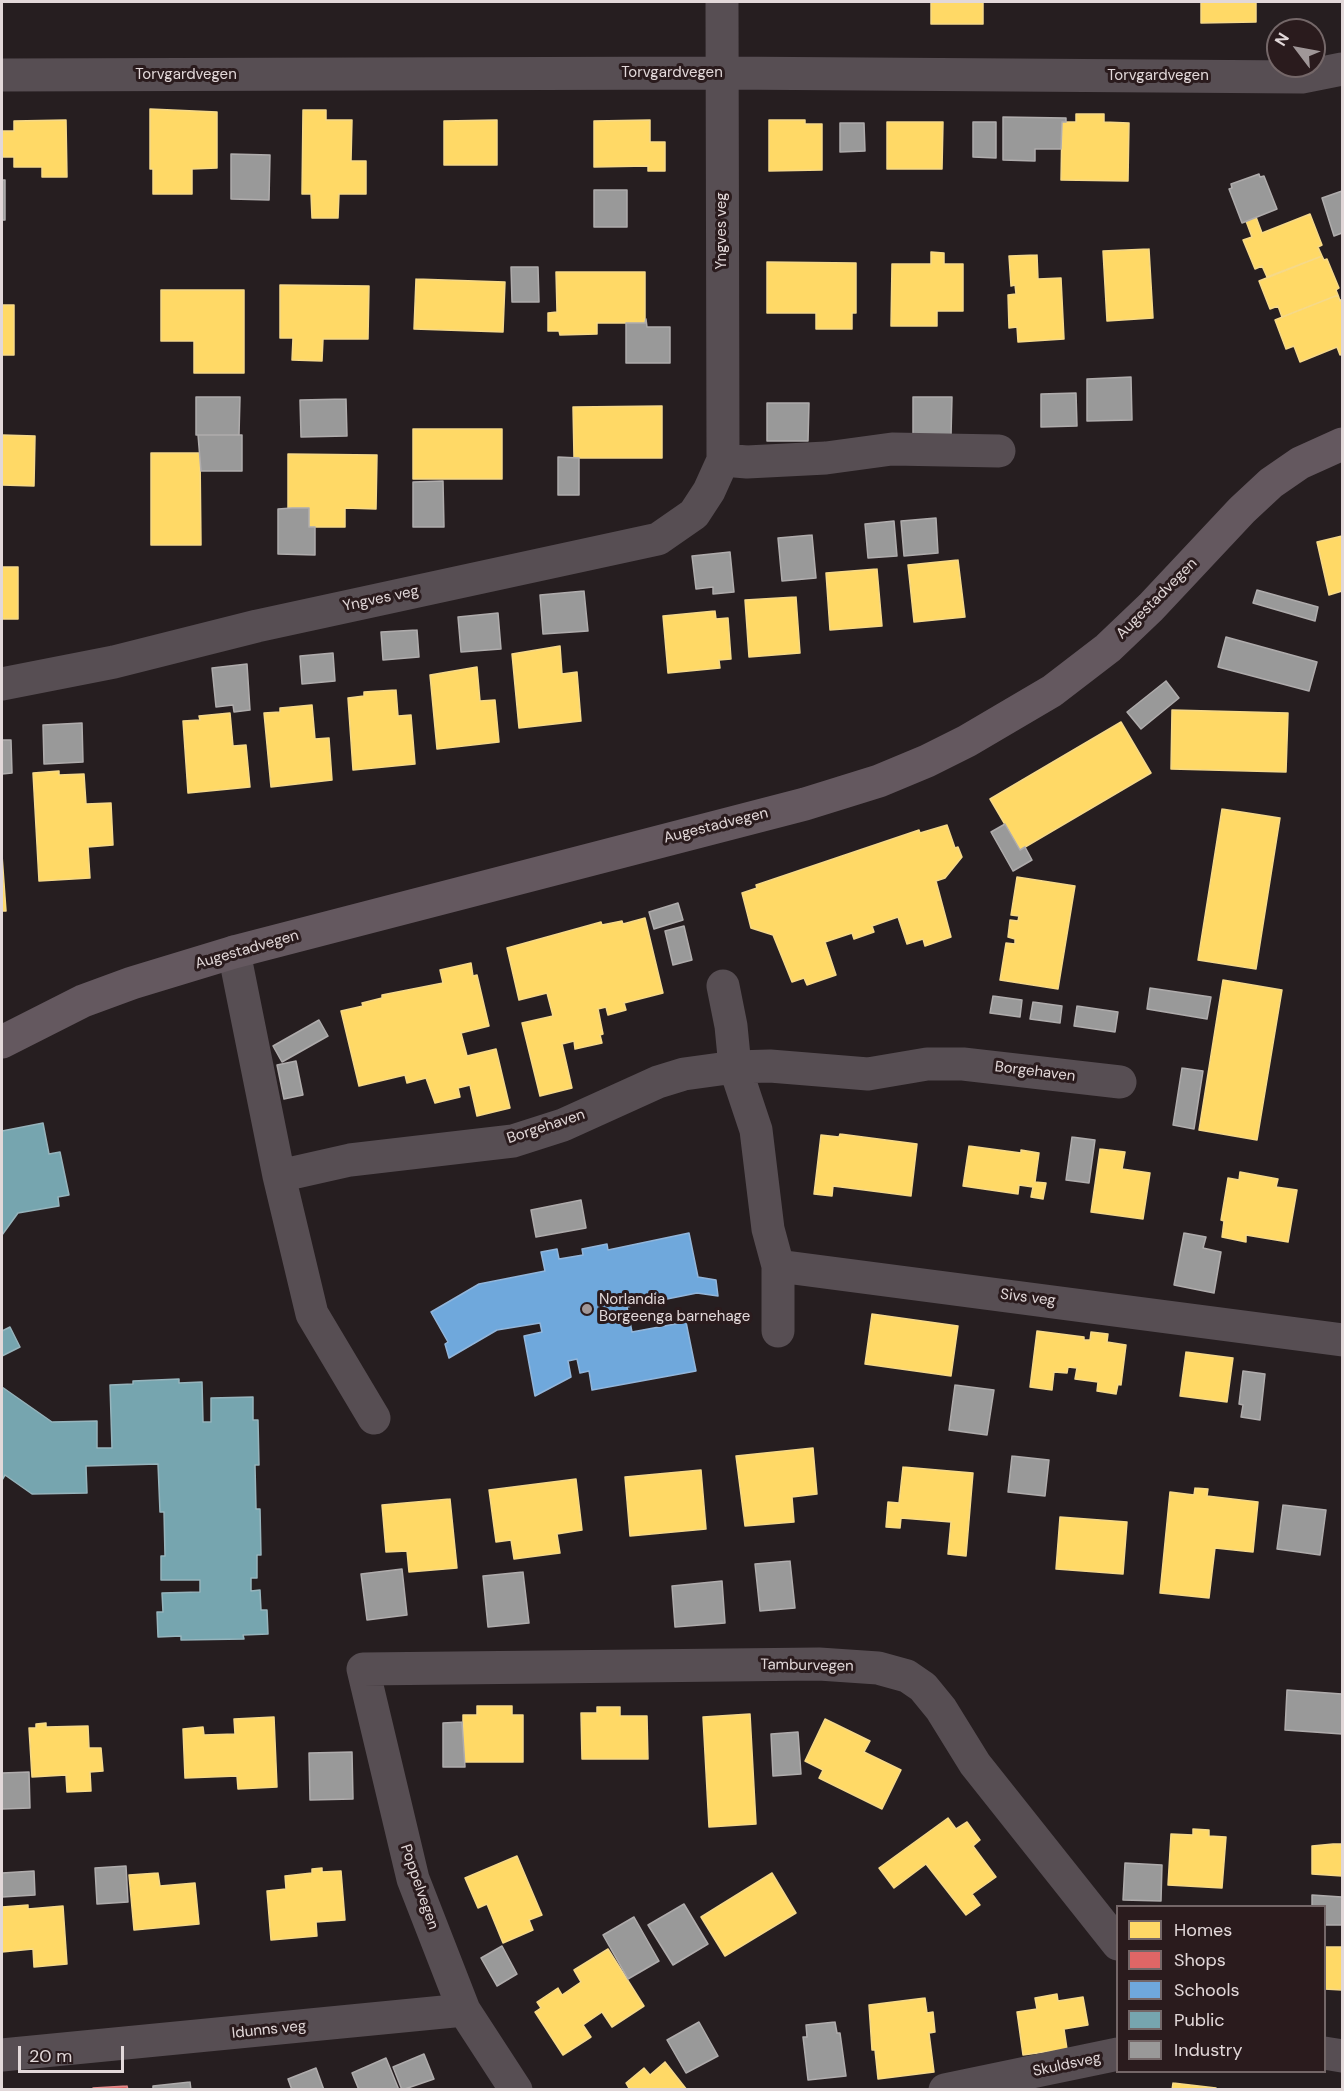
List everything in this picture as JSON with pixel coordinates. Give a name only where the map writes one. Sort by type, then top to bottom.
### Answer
[{"type":"main road","name":"Augestadvegen","points":[[2,1042],[93,997],[234,952],[806,804],[879,781],[927,761],[967,741],[1052,691],[1108,648],[1271,483],[1300,463],[1342,444]]},
{"type":"street","name":"Yngves veg","points":[[2,684],[114,662],[257,626],[658,539],[694,514],[709,491],[723,460],[722,2]]},
{"type":"street","name":"Torvgardvegen","points":[[2,75],[722,73],[1302,77],[1342,69]]},
{"type":"street","points":[[723,460],[747,462],[826,458],[892,449],[999,451]]},
{"type":"street","points":[[234,952],[279,1176],[312,1314],[374,1418]]},
{"type":"street","points":[[723,986],[731,1026],[735,1067],[756,1130],[768,1229],[778,1266],[778,1331]]},
{"type":"street","name":"Borgehaven","points":[[279,1176],[350,1160],[513,1141],[563,1125],[658,1082],[684,1074],[735,1067],[770,1066],[868,1074],[927,1064],[963,1064],[1120,1083]]},
{"type":"street","name":"Sivs veg","points":[[778,1266],[1342,1340]]},
{"type":"street","name":"Tamburvegen","points":[[363,1669],[819,1664],[878,1668],[907,1676],[923,1687],[941,1709],[975,1764],[1116,1941]]},
{"type":"street","name":"Poppelvegen","points":[[363,1669],[413,1879],[464,2010],[516,2090]]},
{"type":"street","name":"Idunns veg","points":[[2,2055],[464,2010]]},
{"type":"street","points":[[1326,2053],[1342,2056]]},
{"type":"street","name":"Skuldsveg","points":[[945,2090],[1116,2054]]},
{"type":"building: Homes","points":[[931,2],[983,2],[983,24],[931,24]]},
{"type":"building: Homes","points":[[1201,2],[1256,2],[1256,22],[1201,23]]},
{"type":"building: Homes","points":[[150,109],[217,112],[217,168],[192,169],[192,194],[153,194],[153,169],[150,169]]},
{"type":"building: Homes","points":[[303,110],[326,110],[326,120],[352,120],[351,161],[366,161],[366,194],[339,194],[338,218],[312,218],[311,194],[302,194]]},
{"type":"building: Homes","points":[[1076,114],[1104,114],[1104,122],[1129,123],[1128,181],[1061,180],[1062,122],[1076,122]]},
{"type":"building: Homes","points":[[66,120],[67,177],[42,177],[42,167],[14,167],[14,157],[2,157],[2,131],[14,131],[14,121]]},
{"type":"building: Homes","points":[[497,120],[497,165],[444,165],[444,121]]},
{"type":"building: Homes","points":[[650,120],[650,142],[665,142],[665,171],[648,171],[648,166],[594,167],[594,121]]},
{"type":"building: Homes","points":[[769,120],[805,120],[805,124],[822,124],[822,170],[769,171]]},
{"type":"building: Homes","points":[[887,122],[943,122],[942,169],[887,169]]},
{"type":"building: Homes","points":[[1310,214],[1322,245],[1318,247],[1322,256],[1267,277],[1262,266],[1255,269],[1243,240],[1252,237],[1246,221],[1256,217],[1262,233]]},
{"type":"building: Homes","points":[[1149,249],[1153,318],[1107,321],[1103,251]]},
{"type":"building: Homes","points":[[931,252],[944,253],[944,264],[963,264],[963,311],[937,311],[937,326],[891,326],[892,264],[931,264]]},
{"type":"building: Homes","points":[[1037,255],[1038,279],[1061,278],[1064,339],[1018,342],[1017,327],[1009,328],[1008,295],[1016,294],[1015,285],[1011,286],[1009,256]]},
{"type":"building: Homes","points":[[1322,256],[1324,260],[1327,259],[1339,288],[1336,290],[1338,295],[1282,317],[1278,306],[1270,309],[1259,281]]},
{"type":"building: Homes","points":[[767,262],[856,263],[856,313],[852,313],[852,329],[816,329],[816,313],[767,313]]},
{"type":"building: Homes","points":[[556,272],[645,272],[645,323],[597,323],[597,334],[560,335],[559,331],[548,331],[548,313],[557,312]]},
{"type":"building: Homes","points":[[416,279],[505,282],[503,332],[414,329]]},
{"type":"building: Homes","points":[[280,285],[369,286],[368,339],[323,339],[322,361],[292,360],[293,338],[280,338]]},
{"type":"building: Homes","points":[[161,290],[244,290],[244,373],[194,373],[194,341],[161,341]]},
{"type":"building: Homes","points":[[1338,295],[1340,301],[1342,299],[1342,354],[1340,355],[1337,347],[1300,362],[1294,346],[1286,349],[1275,320]]},
{"type":"building: Homes","points":[[2,305],[14,305],[14,355],[2,355]]},
{"type":"building: Homes","points":[[662,406],[662,458],[574,458],[573,407]]},
{"type":"building: Homes","points":[[413,429],[502,429],[502,479],[413,479]]},
{"type":"building: Homes","points":[[2,435],[35,436],[34,486],[2,485]]},
{"type":"building: Homes","points":[[151,453],[200,453],[201,545],[151,545]]},
{"type":"building: Homes","points":[[288,454],[377,455],[376,509],[345,508],[345,527],[309,527],[309,508],[288,508]]},
{"type":"building: Homes","points":[[1342,536],[1342,591],[1329,595],[1317,542]]},
{"type":"building: Homes","points":[[958,560],[965,617],[914,622],[908,565]]},
{"type":"building: Homes","points":[[2,567],[18,567],[18,619],[2,619]]},
{"type":"building: Homes","points":[[877,569],[882,626],[830,630],[826,573]]},
{"type":"building: Homes","points":[[796,597],[800,653],[749,657],[745,600]]},
{"type":"building: Homes","points":[[715,611],[716,619],[728,618],[731,659],[719,660],[720,668],[668,673],[663,616]]},
{"type":"building: Homes","points":[[560,646],[562,674],[577,672],[581,721],[519,728],[512,654]]},
{"type":"building: Homes","points":[[477,667],[480,701],[495,700],[499,742],[437,749],[430,675]]},
{"type":"building: Homes","points":[[396,690],[398,716],[411,715],[415,764],[353,770],[348,698],[364,696],[364,692]]},
{"type":"building: Homes","points":[[312,705],[315,739],[329,738],[332,780],[271,787],[264,713],[280,712],[280,708]]},
{"type":"building: Homes","points":[[1172,710],[1288,713],[1286,772],[1171,769]]},
{"type":"building: Homes","points":[[230,713],[233,746],[246,745],[250,787],[188,793],[183,721],[200,720],[199,716]]},
{"type":"building: Homes","points":[[1121,722],[1151,773],[1020,850],[990,799]]},
{"type":"building: Homes","points":[[59,771],[59,775],[84,774],[86,804],[111,803],[113,845],[88,847],[90,878],[39,881],[33,773]]},
{"type":"building: Homes","points":[[1222,809],[1280,818],[1256,969],[1198,960]]},
{"type":"building: Homes","points":[[947,825],[955,848],[958,847],[962,857],[945,878],[936,881],[951,937],[925,946],[923,939],[907,944],[898,917],[872,926],[874,932],[854,939],[852,933],[825,942],[836,975],[807,985],[804,978],[792,982],[773,935],[751,928],[742,893],[757,888],[756,885],[919,830],[920,833]]},
{"type":"building: Homes","points":[[2,855],[6,911],[2,911]]},
{"type":"building: Homes","points":[[1017,877],[1075,886],[1058,989],[1000,980],[1006,943],[1015,944],[1015,939],[1008,937],[1010,920],[1018,921],[1019,916],[1011,915]]},
{"type":"building: Homes","points":[[645,918],[663,993],[624,1003],[626,1010],[608,1015],[606,1007],[598,1009],[603,1034],[600,1035],[602,1043],[575,1049],[574,1041],[562,1044],[572,1088],[540,1096],[522,1023],[553,1016],[547,993],[519,1000],[507,948],[601,922],[602,925],[622,921],[623,924]]},
{"type":"building: Homes","points":[[471,963],[473,976],[477,975],[489,1026],[461,1033],[467,1056],[496,1049],[510,1108],[477,1116],[470,1085],[458,1088],[460,1097],[435,1103],[426,1078],[407,1083],[405,1075],[359,1086],[341,1011],[363,1006],[362,1003],[382,998],[382,995],[443,983],[440,970]]},
{"type":"building: Homes","points":[[1223,980],[1282,990],[1257,1140],[1199,1130]]},
{"type":"building: Homes","points":[[840,1134],[917,1144],[911,1196],[833,1186],[832,1196],[814,1194],[821,1135],[839,1137]]},
{"type":"building: Homes","points":[[969,1146],[1039,1153],[1035,1182],[1046,1183],[1043,1199],[1031,1197],[1033,1187],[1019,1185],[1018,1194],[963,1186]]},
{"type":"building: Homes","points":[[1100,1149],[1125,1152],[1122,1169],[1150,1173],[1143,1219],[1091,1212]]},
{"type":"building: Homes","points":[[1240,1172],[1278,1179],[1276,1187],[1297,1190],[1288,1242],[1246,1235],[1246,1242],[1222,1237],[1224,1221],[1221,1220],[1228,1178],[1239,1180]]},
{"type":"building: Homes","points":[[872,1314],[958,1326],[951,1376],[865,1364]]},
{"type":"building: Homes","points":[[1037,1331],[1084,1337],[1084,1340],[1090,1340],[1091,1332],[1108,1334],[1107,1342],[1126,1345],[1121,1385],[1118,1384],[1116,1394],[1097,1391],[1098,1382],[1075,1379],[1077,1368],[1068,1367],[1067,1373],[1054,1372],[1052,1390],[1030,1387]]},
{"type":"building: Homes","points":[[1186,1352],[1233,1358],[1227,1402],[1180,1396]]},
{"type":"building: Homes","points":[[813,1448],[817,1494],[792,1497],[794,1522],[745,1526],[736,1456]]},
{"type":"building: Homes","points":[[903,1467],[973,1473],[966,1556],[948,1554],[951,1522],[901,1518],[900,1528],[886,1527],[888,1502],[899,1503]]},
{"type":"building: Homes","points":[[701,1470],[706,1529],[630,1536],[625,1477]]},
{"type":"building: Homes","points":[[576,1479],[582,1530],[557,1534],[560,1553],[514,1559],[511,1540],[496,1542],[489,1490]]},
{"type":"building: Homes","points":[[1195,1488],[1208,1489],[1207,1496],[1258,1502],[1253,1552],[1215,1548],[1209,1598],[1160,1593],[1170,1492],[1194,1495]]},
{"type":"building: Homes","points":[[450,1499],[457,1568],[409,1572],[407,1551],[386,1552],[382,1505]]},
{"type":"building: Homes","points":[[1060,1517],[1127,1522],[1123,1574],[1056,1569]]},
{"type":"building: Homes","points":[[477,1706],[512,1706],[512,1715],[523,1715],[523,1762],[463,1762],[463,1715],[477,1715]]},
{"type":"building: Homes","points":[[597,1707],[620,1707],[620,1716],[647,1716],[648,1759],[582,1759],[581,1713],[597,1713]]},
{"type":"building: Homes","points":[[750,1714],[756,1824],[709,1827],[703,1717]]},
{"type":"building: Homes","points":[[274,1717],[277,1787],[238,1789],[237,1776],[185,1778],[183,1729],[203,1727],[204,1735],[235,1734],[234,1719]]},
{"type":"building: Homes","points":[[825,1719],[870,1741],[864,1752],[901,1770],[882,1809],[819,1778],[823,1770],[805,1761]]},
{"type":"building: Homes","points":[[46,1723],[46,1727],[88,1726],[89,1748],[101,1748],[103,1771],[90,1772],[91,1791],[67,1792],[66,1775],[32,1777],[29,1728],[36,1728],[36,1724]]},
{"type":"building: Homes","points":[[948,1818],[956,1829],[967,1822],[980,1840],[973,1846],[996,1877],[972,1894],[980,1905],[966,1915],[926,1864],[894,1888],[879,1868]]},
{"type":"building: Homes","points":[[1193,1829],[1209,1830],[1209,1836],[1226,1837],[1222,1888],[1168,1885],[1171,1834],[1193,1835]]},
{"type":"building: Homes","points":[[1342,1844],[1342,1876],[1312,1874],[1312,1846]]},
{"type":"building: Homes","points":[[517,1856],[542,1915],[529,1920],[533,1930],[503,1943],[487,1904],[478,1908],[465,1878]]},
{"type":"building: Homes","points":[[322,1868],[322,1872],[341,1871],[345,1920],[316,1922],[317,1936],[271,1940],[267,1891],[286,1889],[285,1876],[312,1873],[312,1869]]},
{"type":"building: Homes","points":[[158,1873],[160,1886],[195,1883],[199,1924],[134,1930],[129,1875]]},
{"type":"building: Homes","points":[[772,1873],[796,1913],[725,1956],[701,1917]]},
{"type":"building: Homes","points":[[28,1905],[28,1909],[63,1906],[67,1964],[34,1967],[33,1949],[2,1952],[2,1907]]},
{"type":"building: Homes","points":[[1326,1947],[1342,1947],[1342,1990],[1326,1989]]},
{"type":"building: Homes","points":[[608,1949],[644,2006],[612,2027],[602,2012],[583,2025],[591,2037],[563,2055],[535,2012],[541,2008],[537,2002],[558,1988],[562,1995],[581,1982],[574,1970]]},
{"type":"building: Homes","points":[[1057,1994],[1058,2001],[1083,1997],[1088,2025],[1064,2029],[1067,2049],[1023,2055],[1017,2012],[1037,2009],[1035,1998]]},
{"type":"building: Homes","points":[[925,1998],[927,2013],[933,2012],[935,2032],[929,2033],[934,2072],[878,2079],[875,2050],[872,2050],[869,2005]]},
{"type":"building: Homes","points":[[665,2062],[687,2090],[630,2090],[626,2083],[644,2068],[650,2075]]},
{"type":"building: Homes","points":[[1173,2083],[1216,2088],[1172,2090]]},
{"type":"building: Shops","points":[[127,2086],[128,2090],[93,2090],[93,2088]]},
{"type":"building: Schools","points":[[689,1233],[698,1277],[716,1280],[718,1296],[697,1293],[627,1307],[632,1332],[686,1322],[696,1371],[592,1390],[589,1371],[580,1373],[577,1359],[568,1361],[571,1377],[535,1396],[524,1336],[542,1332],[540,1323],[497,1330],[449,1358],[445,1344],[448,1342],[431,1312],[479,1284],[545,1271],[541,1252],[557,1249],[559,1259],[583,1255],[582,1249],[607,1244],[608,1250]]},
{"type":"building: Public","points":[[43,1123],[49,1154],[60,1152],[69,1195],[58,1197],[59,1206],[18,1213],[2,1235],[2,1131]]},
{"type":"building: Public","points":[[10,1327],[20,1347],[2,1356],[2,1331]]},
{"type":"building: Public","points":[[179,1379],[179,1383],[202,1382],[203,1422],[211,1422],[211,1398],[253,1397],[253,1420],[258,1420],[259,1465],[255,1465],[256,1509],[260,1509],[261,1555],[257,1555],[257,1578],[251,1578],[251,1591],[260,1590],[261,1610],[267,1610],[268,1634],[243,1635],[244,1639],[181,1640],[181,1636],[158,1637],[157,1612],[163,1612],[162,1593],[200,1592],[200,1580],[161,1580],[161,1556],[165,1556],[164,1512],[160,1512],[158,1464],[86,1466],[87,1493],[32,1494],[5,1475],[2,1480],[2,1387],[52,1422],[97,1421],[97,1448],[112,1448],[110,1385],[133,1384],[133,1381]]},
{"type":"building: Industry","points":[[1003,117],[1066,118],[1066,122],[1062,122],[1061,149],[1035,149],[1035,161],[1003,160]]},
{"type":"building: Industry","points":[[973,122],[996,122],[996,158],[973,157]]},
{"type":"building: Industry","points":[[840,123],[864,123],[865,151],[840,152]]},
{"type":"building: Industry","points":[[231,154],[270,155],[269,200],[231,199]]},
{"type":"building: Industry","points":[[1259,174],[1260,177],[1264,176],[1277,209],[1242,223],[1229,189],[1232,188],[1231,184]]},
{"type":"building: Industry","points":[[2,180],[5,180],[5,220],[2,220]]},
{"type":"building: Industry","points":[[594,190],[627,190],[627,227],[594,227]]},
{"type":"building: Industry","points":[[1342,191],[1342,233],[1334,236],[1322,198]]},
{"type":"building: Industry","points":[[511,267],[538,267],[539,302],[512,302]]},
{"type":"building: Industry","points":[[646,319],[647,327],[670,327],[670,363],[626,363],[626,323],[645,323]]},
{"type":"building: Industry","points":[[1131,377],[1132,420],[1087,421],[1087,379]]},
{"type":"building: Industry","points":[[1076,393],[1077,426],[1041,427],[1041,394]]},
{"type":"building: Industry","points":[[196,397],[240,397],[239,435],[196,435]]},
{"type":"building: Industry","points":[[913,397],[952,397],[951,436],[913,436]]},
{"type":"building: Industry","points":[[346,399],[347,436],[301,437],[300,400]]},
{"type":"building: Industry","points":[[767,403],[809,403],[808,441],[767,441]]},
{"type":"building: Industry","points":[[198,435],[242,435],[242,471],[201,471]]},
{"type":"building: Industry","points":[[558,457],[579,458],[579,495],[558,495]]},
{"type":"building: Industry","points":[[443,481],[444,527],[413,527],[413,482]]},
{"type":"building: Industry","points":[[309,508],[309,527],[315,527],[315,555],[278,554],[278,509]]},
{"type":"building: Industry","points":[[936,518],[938,553],[904,556],[901,521]]},
{"type":"building: Industry","points":[[894,521],[897,556],[868,558],[865,524]]},
{"type":"building: Industry","points":[[812,535],[816,578],[782,581],[778,538]]},
{"type":"building: Industry","points":[[730,552],[734,592],[713,594],[713,587],[696,589],[692,556]]},
{"type":"building: Industry","points":[[1257,590],[1318,607],[1315,621],[1253,603]]},
{"type":"building: Industry","points":[[584,591],[588,631],[543,634],[540,595]]},
{"type":"building: Industry","points":[[498,613],[501,649],[461,652],[458,617]]},
{"type":"building: Industry","points":[[417,630],[419,657],[383,660],[381,632]]},
{"type":"building: Industry","points":[[1226,637],[1317,662],[1309,691],[1218,667]]},
{"type":"building: Industry","points":[[333,653],[335,681],[302,684],[300,656]]},
{"type":"building: Industry","points":[[247,664],[250,710],[234,712],[233,705],[216,707],[212,668]]},
{"type":"building: Industry","points":[[1166,681],[1179,698],[1141,729],[1127,712]]},
{"type":"building: Industry","points":[[82,723],[83,762],[44,764],[43,725]]},
{"type":"building: Industry","points":[[2,740],[11,740],[12,773],[2,774]]},
{"type":"building: Industry","points":[[1005,824],[1020,850],[1025,847],[1032,860],[1013,871],[991,832]]},
{"type":"building: Industry","points":[[678,903],[683,920],[654,929],[649,912]]},
{"type":"building: Industry","points":[[684,926],[692,960],[673,965],[665,931]]},
{"type":"building: Industry","points":[[1150,988],[1211,997],[1207,1019],[1147,1009]]},
{"type":"building: Industry","points":[[993,996],[1022,1000],[1020,1017],[990,1013]]},
{"type":"building: Industry","points":[[1033,1002],[1062,1006],[1060,1023],[1030,1019]]},
{"type":"building: Industry","points":[[1077,1006],[1118,1012],[1115,1032],[1074,1026]]},
{"type":"building: Industry","points":[[319,1020],[328,1036],[282,1062],[273,1046]]},
{"type":"building: Industry","points":[[296,1061],[303,1095],[284,1099],[277,1065]]},
{"type":"building: Industry","points":[[1182,1068],[1203,1071],[1194,1129],[1173,1125]]},
{"type":"building: Industry","points":[[1072,1137],[1095,1140],[1089,1183],[1066,1180]]},
{"type":"building: Industry","points":[[581,1200],[586,1228],[536,1237],[531,1210]]},
{"type":"building: Industry","points":[[1184,1233],[1206,1237],[1203,1248],[1221,1252],[1214,1293],[1174,1285]]},
{"type":"building: Industry","points":[[1243,1371],[1265,1374],[1260,1420],[1241,1417],[1243,1405],[1239,1404]]},
{"type":"building: Industry","points":[[955,1385],[994,1390],[987,1435],[949,1430]]},
{"type":"building: Industry","points":[[1012,1456],[1049,1460],[1045,1496],[1008,1492]]},
{"type":"building: Industry","points":[[1283,1505],[1326,1510],[1320,1555],[1277,1549]]},
{"type":"building: Industry","points":[[790,1561],[795,1608],[760,1611],[755,1564]]},
{"type":"building: Industry","points":[[402,1569],[407,1615],[367,1620],[361,1574]]},
{"type":"building: Industry","points":[[523,1572],[529,1623],[488,1627],[483,1576]]},
{"type":"building: Industry","points":[[722,1581],[725,1623],[675,1627],[672,1586]]},
{"type":"building: Industry","points":[[1287,1690],[1342,1694],[1342,1734],[1285,1730]]},
{"type":"building: Industry","points":[[462,1722],[465,1767],[443,1767],[443,1723]]},
{"type":"building: Industry","points":[[798,1732],[801,1774],[773,1776],[771,1734]]},
{"type":"building: Industry","points":[[352,1752],[353,1799],[310,1800],[309,1753]]},
{"type":"building: Industry","points":[[29,1772],[30,1808],[2,1809],[2,1773]]},
{"type":"building: Industry","points":[[1125,1863],[1162,1865],[1161,1901],[1123,1900]]},
{"type":"building: Industry","points":[[126,1866],[128,1902],[97,1904],[95,1868]]},
{"type":"building: Industry","points":[[34,1871],[35,1895],[2,1897],[2,1873]]},
{"type":"building: Industry","points":[[1312,1895],[1342,1897],[1342,1925],[1326,1925],[1326,1905],[1312,1905]]},
{"type":"building: Industry","points":[[684,1904],[708,1944],[673,1965],[648,1925]]},
{"type":"building: Industry","points":[[634,1917],[659,1961],[628,1979],[603,1935]]},
{"type":"building: Industry","points":[[502,1946],[517,1974],[497,1986],[481,1958]]},
{"type":"building: Industry","points":[[699,2022],[718,2056],[686,2073],[667,2040]]},
{"type":"building: Industry","points":[[835,2022],[837,2033],[840,2033],[846,2076],[808,2080],[803,2037],[807,2037],[806,2025]]},
{"type":"building: Industry","points":[[424,2054],[434,2079],[402,2090],[393,2067]]},
{"type":"building: Industry","points":[[386,2058],[399,2090],[359,2090],[352,2073]]},
{"type":"building: Industry","points":[[316,2068],[324,2090],[292,2090],[288,2079]]},
{"type":"building: Industry","points":[[190,2082],[191,2090],[153,2090],[153,2086]]},
{"type":"place","name":"Norlandia Borgeenga barnehage","points":[[587,1309]]}]
